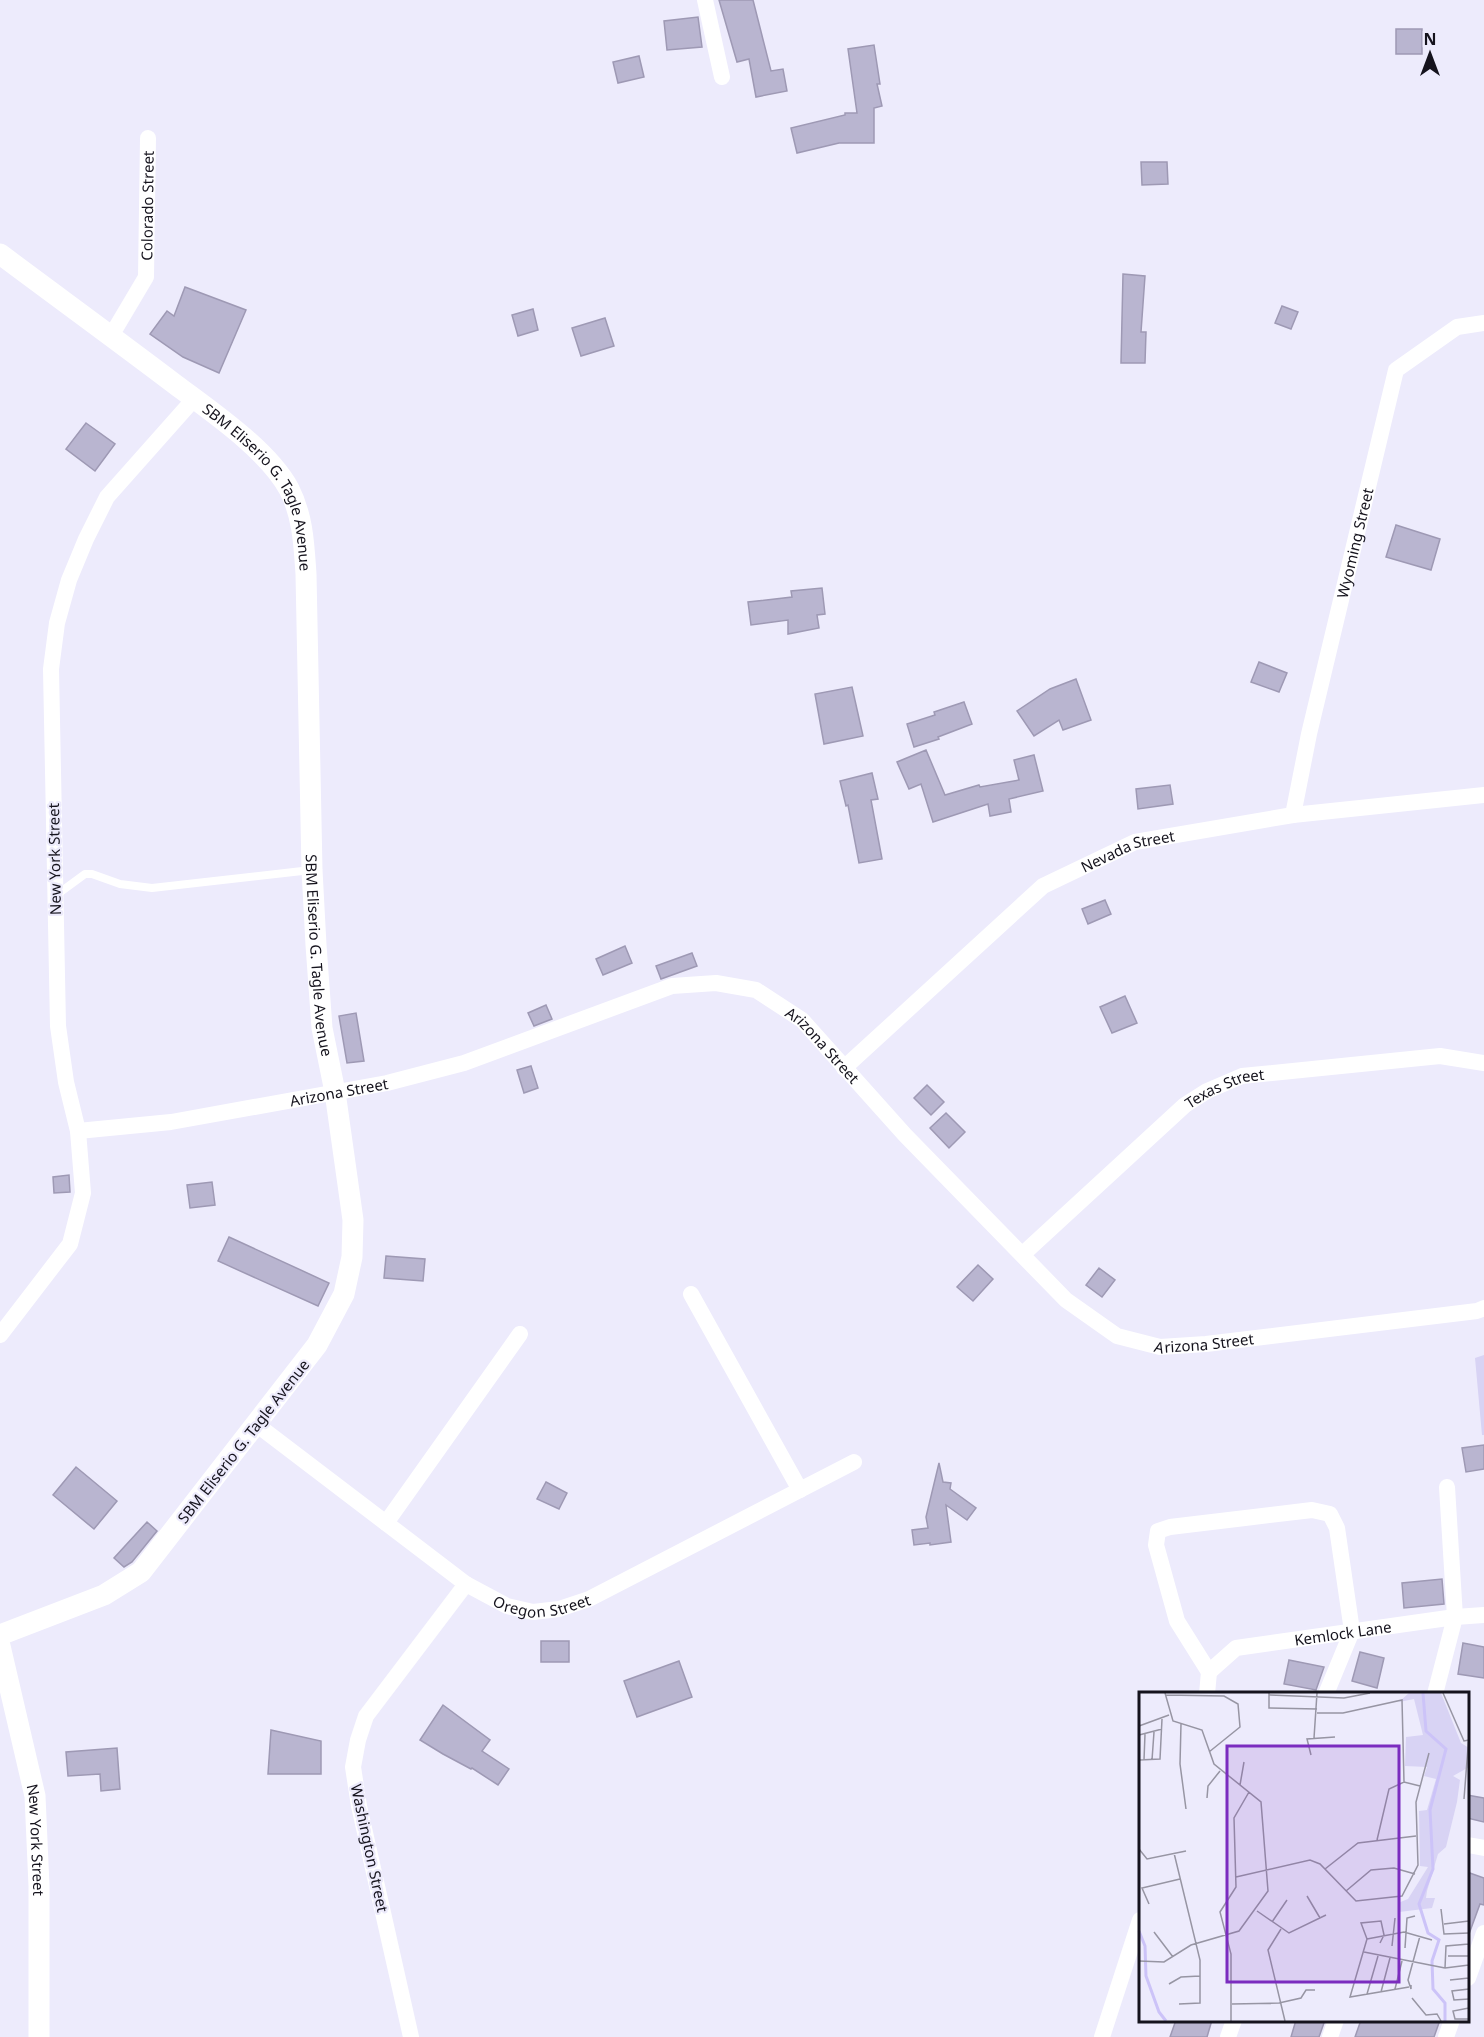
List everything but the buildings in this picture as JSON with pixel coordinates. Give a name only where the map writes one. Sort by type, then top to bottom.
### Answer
[{"type":"street","points":[[705,0],[722,77]]},
{"type":"street","name":"Colorado Street","points":[[111,336],[146,277],[148,138]]},
{"type":"street","name":"SBM Eliserio G. Tagle Avenue","points":[[0,254],[194,399],[258,450],[272,464],[290,490],[302,526],[306,574],[312,870],[322,1028],[335,1092],[353,1220],[352,1257],[344,1294],[317,1345],[141,1572],[104,1595],[0,1635]]},
{"type":"street","name":"Wyoming Street","points":[[1293,815],[1309,734],[1396,370],[1457,327],[1484,323]]},
{"type":"street","name":"New York Street","points":[[0,1335],[70,1244],[83,1193],[78,1131],[66,1082],[58,1026],[51,669],[57,623],[69,580],[107,497],[194,399]]},
{"type":"street","name":"Nevada Street","points":[[844,1068],[1043,886],[1135,842],[1293,815],[1484,795]]},
{"type":"street","name":"Arizona Street","points":[[78,1131],[171,1122],[387,1083],[464,1064],[672,986],[716,982],[756,990],[802,1020],[905,1135],[1066,1300],[1118,1336],[1160,1347],[1206,1344],[1477,1311],[1484,1308]]},
{"type":"street","name":"Texas Street","points":[[1023,1254],[1185,1105],[1207,1091],[1242,1076],[1440,1056],[1484,1064]]},
{"type":"street","points":[[691,1294],[800,1490]]},
{"type":"street","points":[[386,1523],[520,1334]]},
{"type":"street","name":"Oregon Street","points":[[256,1425],[466,1584],[507,1606],[533,1612],[559,1609],[589,1599],[854,1462]]},
{"type":"street","points":[[1436,1692],[1455,1617],[1447,1487]]},
{"type":"street","points":[[1207,1692],[1209,1672],[1177,1621],[1156,1545],[1158,1531],[1170,1527],[1312,1510],[1330,1514],[1337,1528],[1352,1631],[1327,1692]]},
{"type":"street","name":"Washington Street","points":[[411,2037],[359,1806],[353,1767],[358,1740],[366,1716],[466,1584]]},
{"type":"street","name":"Kemlock Lane","points":[[1209,1672],[1236,1648],[1455,1617],[1484,1615]]},
{"type":"street","name":"New York Street","points":[[0,1646],[35,1796],[39,1886],[39,2037]]},
{"type":"street","points":[[1469,1845],[1484,1848]]},
{"type":"street","points":[[1102,2037],[1139,1923]]},
{"type":"street","points":[[1469,1973],[1484,1934]]},
{"type":"street","points":[[1228,2037],[1233,2022]]},
{"type":"street","points":[[1330,2037],[1335,2022]]},
{"type":"street","points":[[1446,2037],[1451,2022]]},
{"type":"lane","points":[[54,896],[85,874],[92,874],[120,884],[153,888],[312,870]]},
{"type":"shaded area","points":[[1484,1355],[1484,1435],[1482,1435],[1475,1358]]}]
